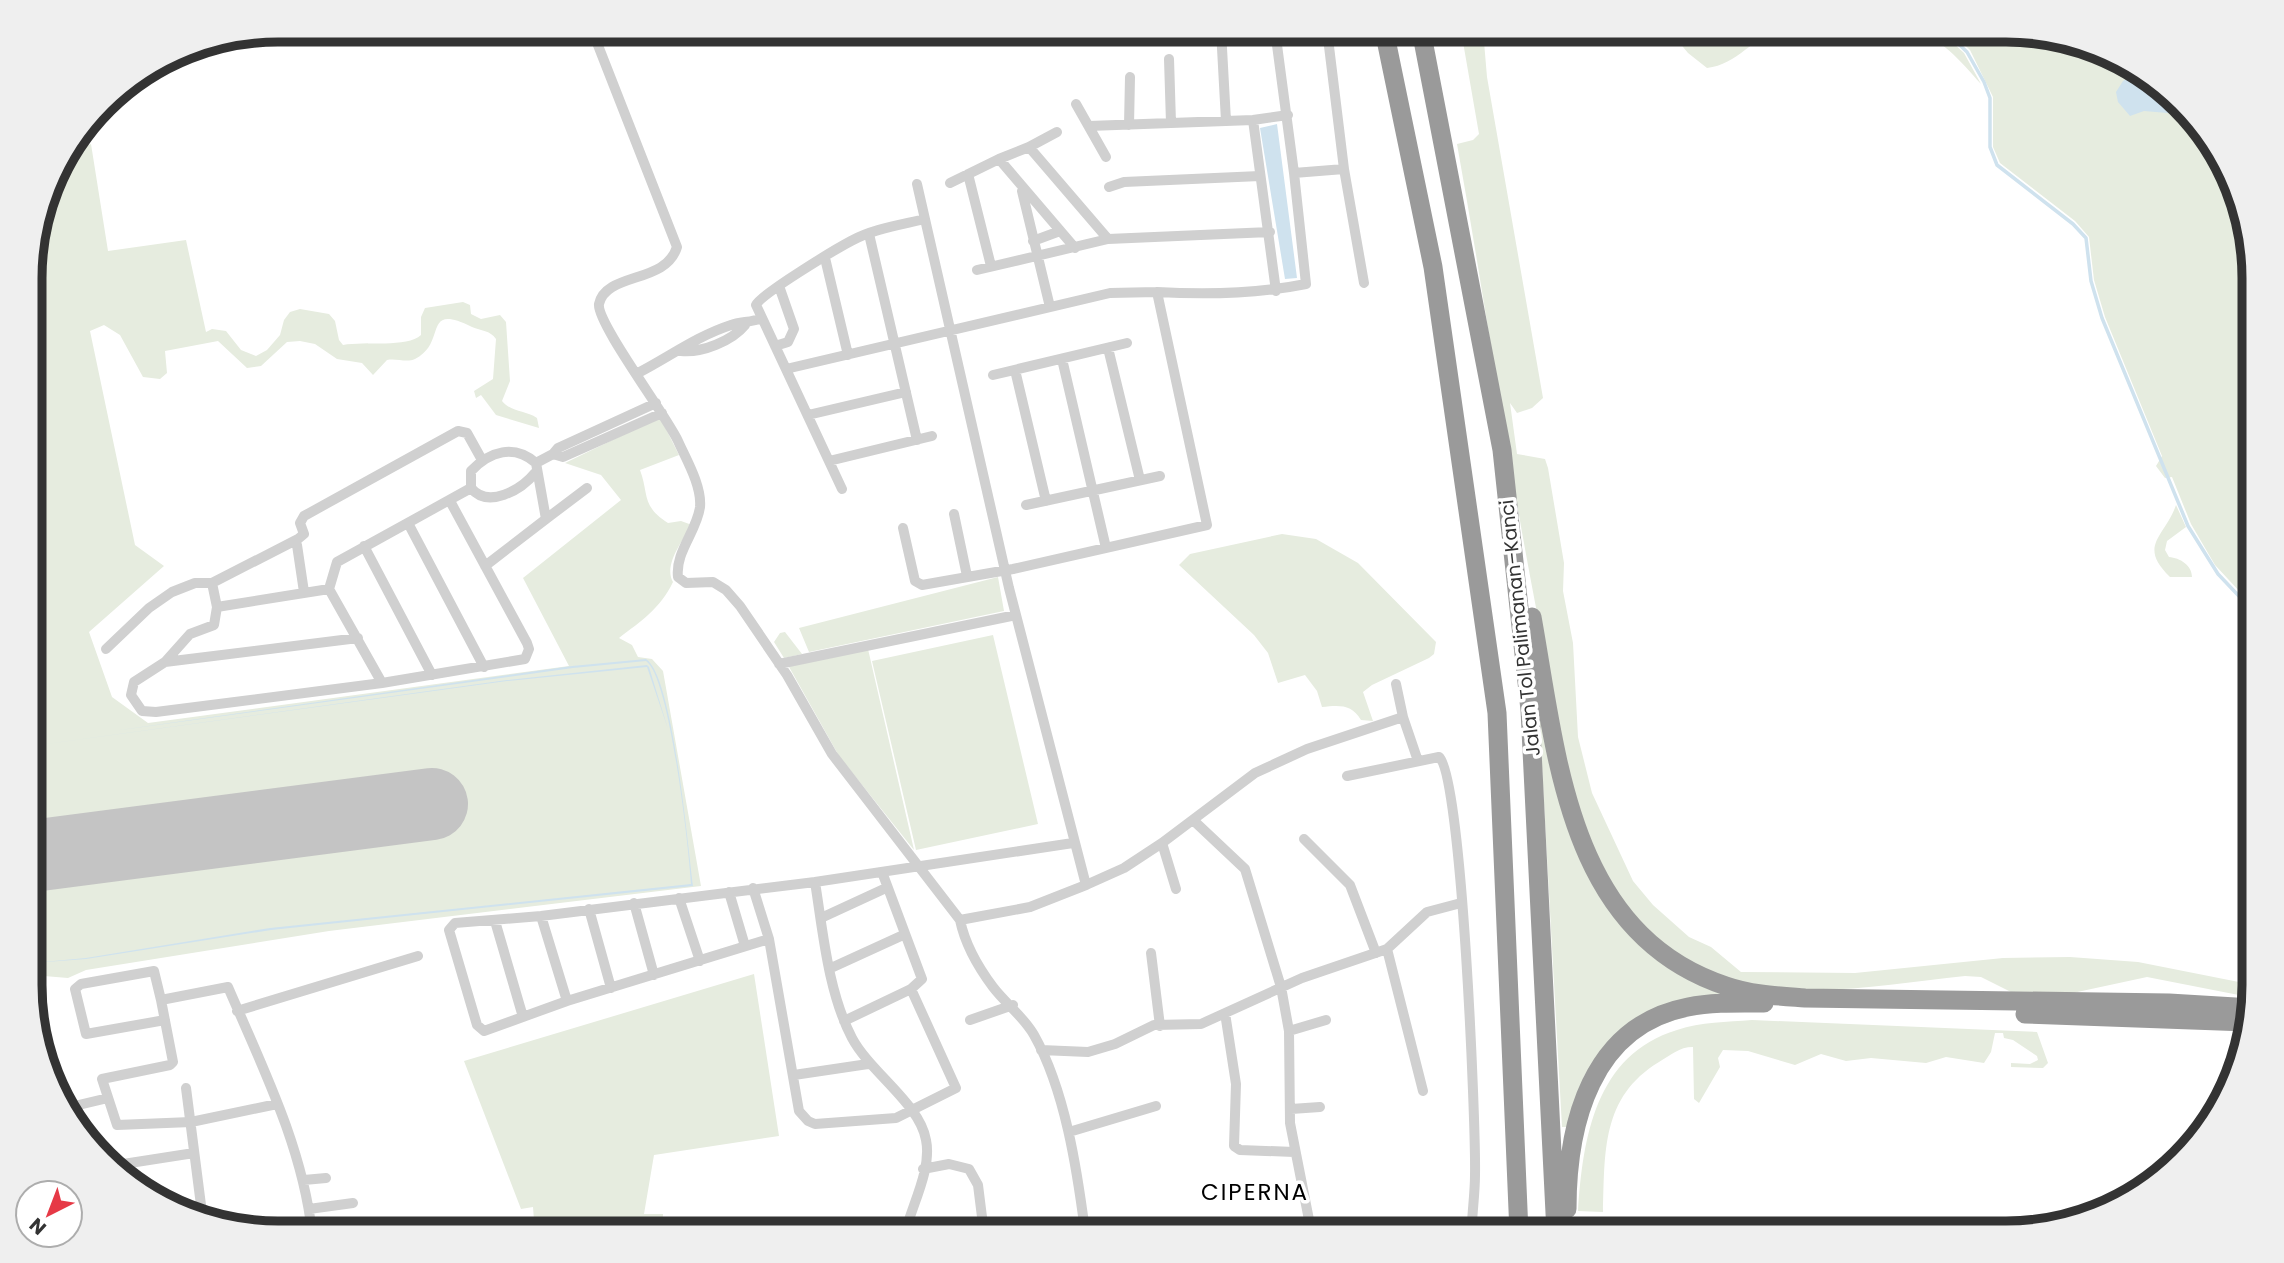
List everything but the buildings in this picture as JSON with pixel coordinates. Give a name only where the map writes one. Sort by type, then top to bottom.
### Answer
[{"type":"highway","name":"Jalan Tol Palimanan–Kanci","points":[[1386,42],[1433,267],[1497,713],[1518,1220]]},
{"type":"highway","name":"Jalan Tol Palimanan–Kanci","points":[[1423,42],[1502,450],[1530,710],[1555,1220]]},
{"type":"highway","points":[[1502,450],[1555,745],[1573,818],[1594,871],[1608,895],[1633,927],[1661,952],[1692,972],[1727,986],[1764,995],[1805,998],[2169,1003],[2241,1007]]},
{"type":"highway","points":[[1567,1220],[1567,1179],[1591,1079],[1603,1059],[1631,1032],[1687,1007],[1742,1003],[2239,1022]]},
{"type":"street","points":[[598,42],[677,247],[669,262],[660,269],[617,285],[603,295],[599,305],[600,316],[610,335],[638,373],[678,440],[699,496],[700,510],[678,564],[679,580],[713,582],[726,590],[779,664],[832,754],[960,920],[977,964],[992,986],[1013,1005],[1041,1050],[1069,1132],[1069,1221]]},
{"type":"street","points":[[1222,42],[1226,121]]},
{"type":"street","points":[[786,369],[1110,293],[1218,294],[1280,290],[1306,284],[1288,115],[1277,42]]},
{"type":"street","points":[[1328,42],[1344,169],[1364,283]]},
{"type":"street","points":[[1169,59],[1171,123]]},
{"type":"street","points":[[1129,125],[1130,77]]},
{"type":"street","points":[[1076,104],[1106,157]]},
{"type":"street","points":[[1089,126],[1253,120],[1288,115]]},
{"type":"street","points":[[1253,120],[1280,290]]},
{"type":"street","points":[[950,183],[1058,132]]},
{"type":"street","points":[[1029,147],[1108,239]]},
{"type":"street","points":[[999,159],[1075,248]]},
{"type":"street","points":[[1294,173],[1344,169]]},
{"type":"street","points":[[968,174],[991,267]]},
{"type":"street","points":[[1109,187],[1124,182],[1260,176]]},
{"type":"street","points":[[917,184],[1004,569],[1086,885]]},
{"type":"street","points":[[1021,187],[1050,307]]},
{"type":"street","points":[[842,489],[756,304],[758,300],[851,240],[925,219]]},
{"type":"street","points":[[1034,241],[1059,231]]},
{"type":"street","points":[[977,270],[1108,239],[1270,232]]},
{"type":"street","points":[[869,234],[917,440]]},
{"type":"street","points":[[825,258],[848,355]]},
{"type":"street","points":[[775,346],[788,342],[794,329],[779,286]]},
{"type":"street","points":[[903,528],[917,584],[1004,569],[1207,525],[1157,292]]},
{"type":"street","points":[[638,373],[698,345],[734,323],[745,325],[762,318]]},
{"type":"street","points":[[993,375],[1127,343]]},
{"type":"street","points":[[1108,348],[1140,480]]},
{"type":"street","points":[[1062,359],[1106,548]]},
{"type":"street","points":[[1015,369],[1046,501]]},
{"type":"street","points":[[808,415],[906,392]]},
{"type":"street","points":[[546,519],[536,468],[517,452],[503,451],[482,460],[471,471],[471,488],[478,496],[488,499],[522,486],[536,468],[558,448],[656,403]]},
{"type":"street","points":[[553,454],[563,457],[662,414]]},
{"type":"street","points":[[106,649],[149,608],[172,592],[195,583],[212,583],[304,534],[300,519],[308,513],[458,431],[467,433],[482,460]]},
{"type":"street","points":[[829,461],[932,436]]},
{"type":"street","points":[[1026,505],[1160,476]]},
{"type":"street","points":[[382,683],[330,589],[337,562],[471,488]]},
{"type":"street","points":[[485,566],[587,488]]},
{"type":"street","points":[[212,583],[217,607],[212,628],[190,634],[165,662],[147,672],[130,688],[134,702],[145,713],[382,683],[519,662],[528,655],[529,649],[450,500]]},
{"type":"street","points":[[954,514],[967,576]]},
{"type":"street","points":[[408,523],[484,667]]},
{"type":"street","points":[[297,545],[304,592]]},
{"type":"street","points":[[364,546],[432,675]]},
{"type":"street","points":[[217,607],[330,589]]},
{"type":"street","points":[[779,664],[1016,615]]},
{"type":"street","points":[[165,662],[358,638]]},
{"type":"street","points":[[1396,684],[1403,718],[1418,761]]},
{"type":"street","points":[[960,920],[1030,907],[1124,868],[1162,843],[1252,774],[1289,756],[1403,718]]},
{"type":"street","points":[[1347,776],[1440,757],[1448,773],[1461,903],[1477,1220]]},
{"type":"street","points":[[1193,820],[1245,869],[1281,987],[1289,1031],[1294,1152],[1309,1220]]},
{"type":"street","points":[[1304,839],[1350,885],[1381,951],[1423,1091]]},
{"type":"street","points":[[769,939],[482,1030],[478,1028],[449,930],[451,924],[455,923],[541,916],[815,882],[1073,842]]},
{"type":"street","points":[[1162,843],[1176,889]]},
{"type":"street","points":[[845,1021],[911,989],[922,977],[882,872]]},
{"type":"street","points":[[815,882],[831,968],[845,1021],[868,1064],[920,1121],[926,1139],[923,1170],[909,1221]]},
{"type":"street","points":[[752,888],[769,939],[799,1111],[808,1121],[816,1124],[887,1120],[956,1088],[911,989]]},
{"type":"street","points":[[821,918],[886,888]]},
{"type":"street","points":[[729,892],[745,946]]},
{"type":"street","points":[[680,898],[700,961]]},
{"type":"street","points":[[634,903],[654,975]]},
{"type":"street","points":[[1041,1050],[1102,1050],[1143,1029],[1201,1024],[1281,987],[1381,951],[1427,912],[1461,903]]},
{"type":"street","points":[[589,909],[611,988]]},
{"type":"street","points":[[541,916],[567,1001]]},
{"type":"street","points":[[495,921],[523,1017]]},
{"type":"street","points":[[831,968],[901,936]]},
{"type":"street","points":[[1151,953],[1160,1026]]},
{"type":"street","points":[[237,1012],[418,956]]},
{"type":"street","points":[[165,1020],[86,1034],[75,989],[81,984],[154,971],[174,1057],[170,1065],[102,1079],[118,1126],[191,1122],[277,1104]]},
{"type":"street","points":[[161,1000],[225,986],[277,1104],[304,1180],[310,1221]]},
{"type":"street","points":[[970,1020],[1013,1005]]},
{"type":"street","points":[[1225,1013],[1236,1084],[1234,1146],[1240,1150],[1294,1152]]},
{"type":"street","points":[[1289,1031],[1326,1020]]},
{"type":"street","points":[[794,1075],[868,1064]]},
{"type":"street","points":[[186,1088],[201,1208]]},
{"type":"street","points":[[76,1106],[108,1098]]},
{"type":"street","points":[[1069,1132],[1156,1106]]},
{"type":"street","points":[[1291,1109],[1320,1107]]},
{"type":"street","points":[[125,1165],[194,1153]]},
{"type":"street","points":[[923,1170],[949,1164],[969,1169],[978,1185],[982,1221]]},
{"type":"street","points":[[304,1180],[326,1178]]},
{"type":"street","points":[[309,1209],[353,1203]]},
{"type":"shaded area","points":[[1437,42],[1463,42],[1438,45]]},
{"type":"shaded area","points":[[1463,42],[1484,42],[1487,77],[1543,398],[1532,408],[1517,413],[1510,403],[1517,454],[1545,459],[1548,468],[1564,563],[1563,591],[1573,643],[1578,737],[1592,793],[1633,881],[1653,905],[1689,937],[1711,947],[1741,972],[1855,973],[2003,958],[2070,957],[2138,962],[2241,982],[2241,995],[2147,977],[2068,994],[2013,993],[1981,977],[1965,976],[1835,990],[1770,987],[1739,981],[1680,956],[1654,937],[1630,914],[1612,889],[1599,862],[1579,807],[1564,750],[1534,597],[1457,144],[1473,140],[1479,134]]},
{"type":"shaded area","points":[[1679,42],[1756,42],[1728,61],[1707,68]]},
{"type":"shaded area","points":[[1837,42],[1865,42],[1864,43],[1844,45]]},
{"type":"shaded area","points":[[1938,42],[1952,42],[1964,53],[1981,84],[1958,59]]},
{"type":"shaded area","points":[[1962,42],[2037,44],[2096,60],[2124,74],[2150,91],[2173,111],[2193,134],[2224,188],[2234,217],[2241,262],[2241,593],[2215,565],[2191,524],[2172,477],[2165,478],[2156,466],[2162,456],[2105,317],[2094,280],[2089,237],[2075,221],[2000,163],[1993,147],[1993,97],[1970,50]]},
{"type":"shaded area","points":[[91,144],[108,251],[186,240],[206,332],[212,329],[226,331],[241,350],[256,356],[267,350],[280,335],[284,320],[290,312],[300,309],[329,314],[335,321],[339,340],[343,345],[396,343],[421,335],[421,317],[425,308],[463,302],[470,305],[471,314],[481,319],[500,315],[506,322],[510,381],[502,401],[537,418],[539,428],[496,415],[481,395],[476,398],[474,391],[493,379],[496,339],[488,332],[456,321],[446,319],[440,322],[431,344],[415,359],[387,360],[373,375],[362,363],[337,359],[315,344],[300,341],[287,342],[261,366],[247,368],[218,341],[165,351],[167,373],[160,379],[143,377],[120,335],[104,325],[90,331],[135,545],[164,566],[89,632],[112,697],[148,723],[569,666],[523,578],[621,500],[601,475],[565,463],[660,417],[679,455],[640,470],[647,499],[659,517],[668,523],[681,521],[692,525],[672,560],[670,568],[673,582],[668,591],[649,614],[619,638],[632,645],[638,657],[652,659],[663,671],[701,886],[329,931],[86,970],[68,978],[42,976],[42,879],[435,827],[429,780],[42,831],[42,278],[44,247],[55,202],[81,148]]},
{"type":"shaded area","points":[[2176,505],[2186,527],[2167,541],[2165,550],[2169,557],[2188,566],[2192,577],[2170,577],[2155,557],[2156,541]]},
{"type":"shaded area","points":[[1282,534],[1316,539],[1358,563],[1436,642],[1434,654],[1429,658],[1372,685],[1363,692],[1373,721],[1361,720],[1349,708],[1322,707],[1317,691],[1305,675],[1278,683],[1268,653],[1254,635],[1179,565],[1190,554]]},
{"type":"shaded area","points":[[998,577],[1004,611],[809,652],[799,628]]},
{"type":"shaded area","points":[[785,632],[802,654],[784,658],[774,642],[780,633]]},
{"type":"shaded area","points":[[993,635],[1038,824],[916,850],[872,661]]},
{"type":"shaded area","points":[[868,649],[914,850],[839,756],[788,665]]},
{"type":"shaded area","points":[[1538,695],[1618,918],[1746,996],[1607,1043],[1584,1076],[1568,1127],[1562,1127]]},
{"type":"shaded area","points":[[754,974],[779,1136],[654,1155],[644,1214],[663,1214],[663,1221],[534,1221],[533,1207],[521,1209],[464,1061]]},
{"type":"shaded area","points":[[1752,1020],[2037,1032],[2048,1063],[2043,1068],[2011,1067],[2011,1063],[2030,1064],[2038,1060],[2037,1056],[2013,1040],[2004,1038],[2003,1033],[1995,1033],[1991,1052],[1984,1063],[1946,1057],[1926,1063],[1871,1058],[1846,1061],[1821,1054],[1795,1065],[1748,1051],[1723,1050],[1718,1058],[1720,1067],[1699,1103],[1694,1099],[1693,1047],[1683,1048],[1640,1076],[1626,1092],[1616,1109],[1606,1148],[1603,1212],[1578,1211],[1590,1128],[1611,1079],[1628,1059],[1649,1042],[1686,1027]]},
{"type":"water","points":[[2129,77],[2150,91],[2175,114],[2144,111],[2130,116],[2118,102],[2116,92],[2123,81]]},
{"type":"water","points":[[1277,124],[1297,278],[1285,279],[1260,128]]},
{"type":"water","points":[[646,659],[656,672],[664,696],[678,765],[683,802],[693,886],[271,930],[86,959],[42,962],[86,958],[270,928],[691,884],[687,837],[670,729],[655,674],[646,661],[573,668],[113,731],[572,666]]},
{"type":"water","points":[[647,665],[668,729],[647,667],[507,681],[42,745],[42,745],[507,680]]},
{"type":"waterway","points":[[1957,42],[1967,52],[1990,98],[1990,147],[1997,165],[2073,224],[2086,238],[2091,281],[2102,318],[2188,526],[2218,574],[2241,598]]},
{"type":"runway","points":[[42,855],[432,804]]},
{"type":"district","name":"CIPERNA","points":[[1255,1192]]}]
